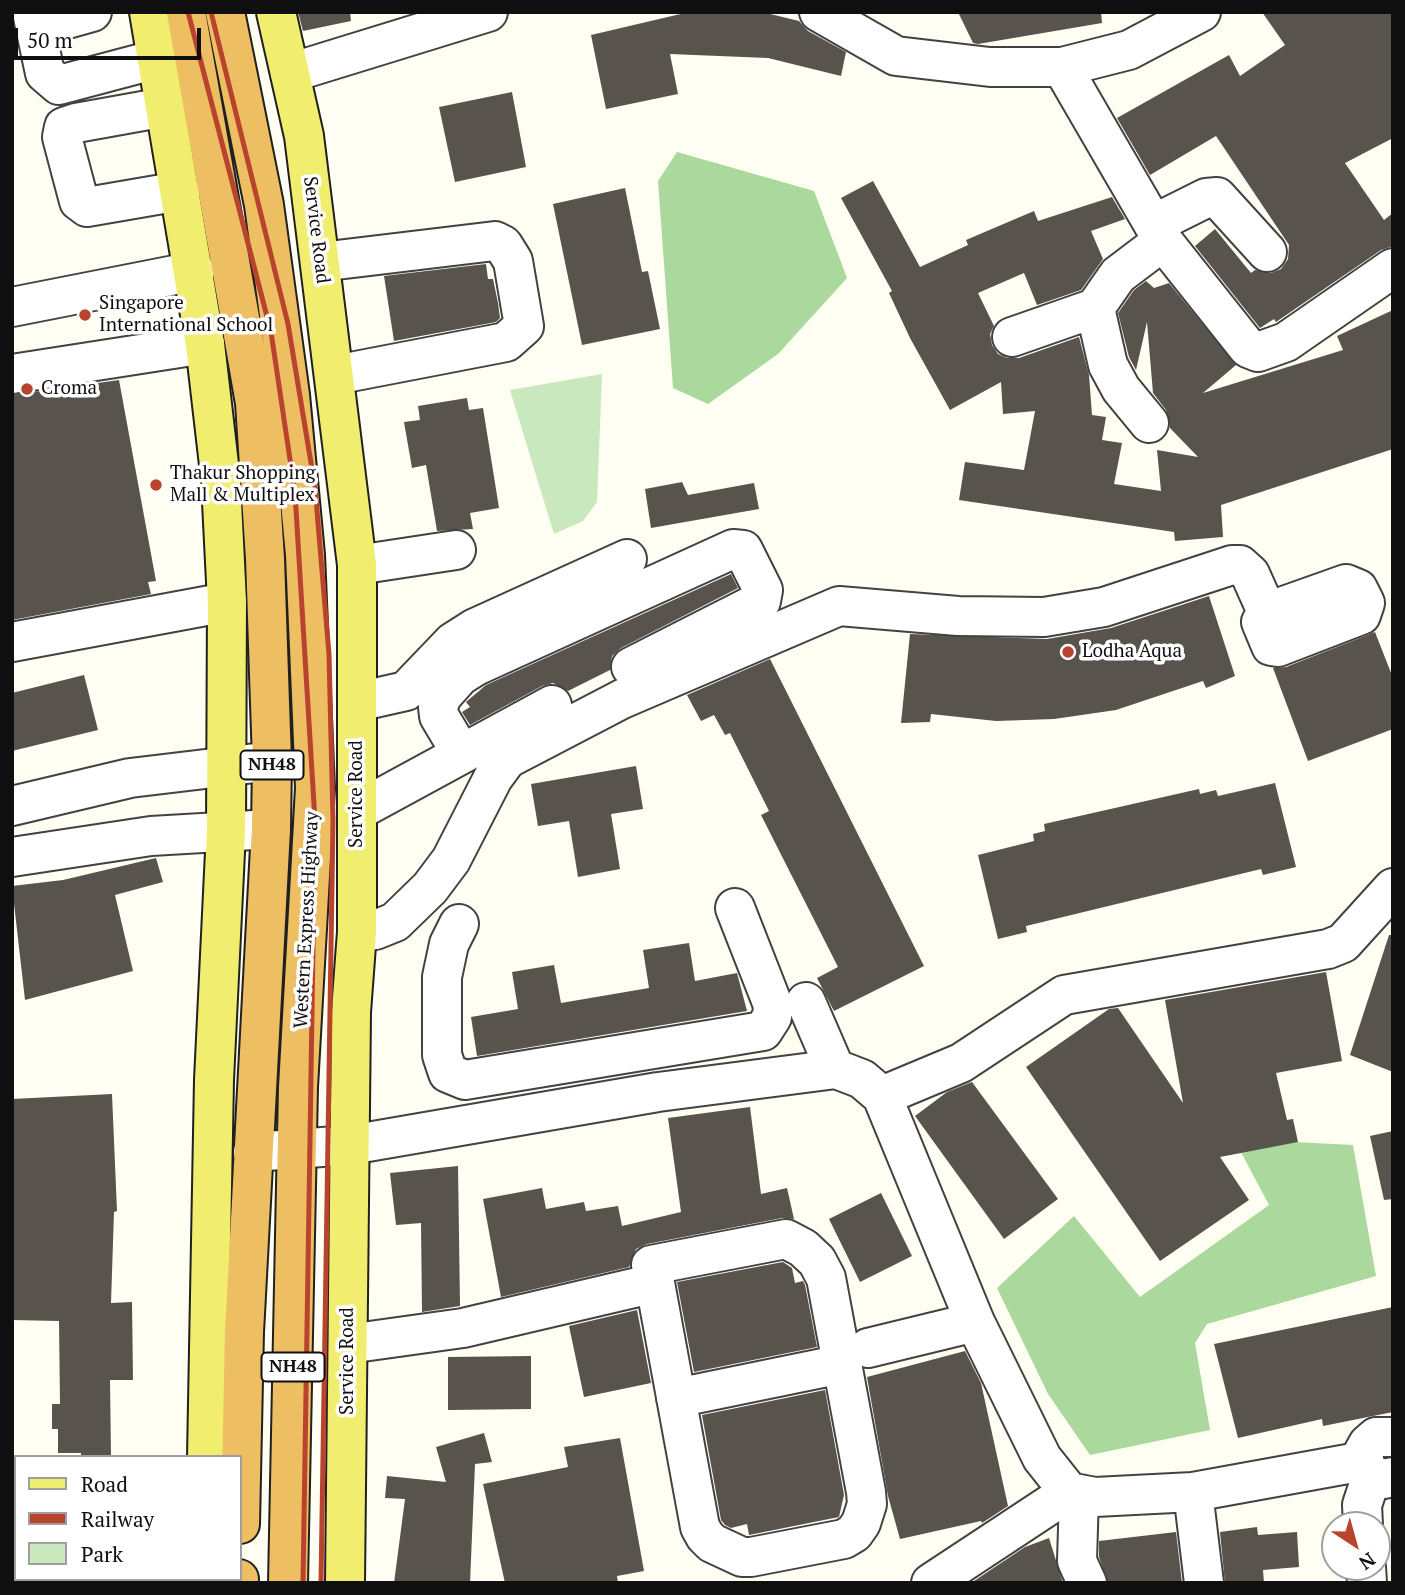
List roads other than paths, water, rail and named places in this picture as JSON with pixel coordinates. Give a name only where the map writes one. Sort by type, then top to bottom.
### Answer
[{"type":"highway","name":"NH48","points":[[186,12],[255,403],[265,559],[272,761],[271,829],[244,1332],[241,1455]]},
{"type":"highway","name":"Western Express Highway","points":[[225,12],[264,205],[290,395],[305,555],[315,788],[297,1150],[288,1583]]},
{"type":"main road","points":[[149,12],[205,345],[221,482],[227,602],[226,831],[214,1080],[206,1455]]},
{"type":"main road","name":"Service Road","points":[[276,12],[304,136],[357,565],[357,932],[351,1012],[345,1583]]},
{"type":"street","points":[[92,12],[34,20],[45,74],[59,85],[157,59]]},
{"type":"street","points":[[290,73],[385,28],[488,12]]},
{"type":"street","points":[[819,12],[896,56],[990,67],[1062,67],[1129,50],[1201,12]]},
{"type":"street","points":[[1062,67],[1158,233],[1248,348],[1258,352],[1286,342],[1393,268]]},
{"type":"street","points":[[166,107],[76,122],[64,127],[62,137],[79,201],[87,207],[180,191]]},
{"type":"street","points":[[1012,337],[1095,309],[1118,275],[1158,233],[1206,198],[1217,197],[1267,253]]},
{"type":"street","points":[[320,262],[495,241],[503,245],[513,261],[524,326],[506,342],[335,375]]},
{"type":"street","points":[[12,290],[193,263]]},
{"type":"street","points":[[12,307],[193,263]]},
{"type":"street","points":[[1095,309],[1108,365],[1121,388],[1149,423]]},
{"type":"street","points":[[12,374],[205,345]]},
{"type":"street","points":[[357,811],[461,753],[516,722],[757,605],[764,595],[763,590],[743,550],[733,549],[476,666],[460,676],[442,696],[438,707],[439,716],[461,753]]},
{"type":"street","points":[[357,565],[456,550]]},
{"type":"street","points":[[357,702],[405,691],[453,642],[475,628],[627,559]]},
{"type":"street","points":[[357,932],[375,930],[395,922],[430,888],[451,860],[493,778],[507,759],[622,699],[839,606],[958,616],[1044,617],[1104,607],[1232,565],[1240,565],[1250,574],[1267,612]]},
{"type":"street","points":[[12,642],[227,602]]},
{"type":"street","points":[[12,806],[130,778],[272,761]]},
{"type":"street","points":[[12,857],[151,836],[271,829]]},
{"type":"street","points":[[882,1096],[961,1063],[1064,995],[1328,949],[1343,943],[1393,888]]},
{"type":"street","points":[[459,924],[449,944],[442,977],[442,1055],[449,1073],[466,1080],[762,1031],[772,1017],[773,1005],[735,908]]},
{"type":"street","points":[[806,1002],[835,1069]]},
{"type":"street","points":[[614,1057],[622,1099]]},
{"type":"street","points":[[253,1152],[350,1145],[622,1099],[835,1069],[862,1079],[882,1096],[975,1322],[1042,1458],[1074,1494],[1077,1561],[1087,1583]]},
{"type":"street","points":[[348,1344],[463,1328],[650,1263],[786,1239],[803,1248],[817,1261],[855,1356],[867,1504],[862,1523],[844,1539],[742,1557],[712,1543],[700,1527],[650,1263]]},
{"type":"street","points":[[676,1398],[855,1356],[975,1322]]},
{"type":"street","points":[[1362,1511],[1362,1505],[1376,1471],[1368,1444],[1376,1437],[1393,1437]]},
{"type":"street","points":[[931,1583],[1074,1494],[1193,1492],[1376,1471]]},
{"type":"street","points":[[1193,1492],[1204,1583]]},
{"type":"railway","points":[[188,12],[271,332],[295,493],[315,821],[303,1583]]},
{"type":"railway","points":[[211,12],[288,324],[315,487],[329,654],[333,821],[321,1583]]},
{"type":"place","name":"Singapore International School","points":[[85,315]]},
{"type":"place","name":"Croma","points":[[27,389]]},
{"type":"place","name":"Thakur Shopping Mall & Multiplex","points":[[156,485]]},
{"type":"place","name":"Lodha Aqua","points":[[1068,652]]}]
